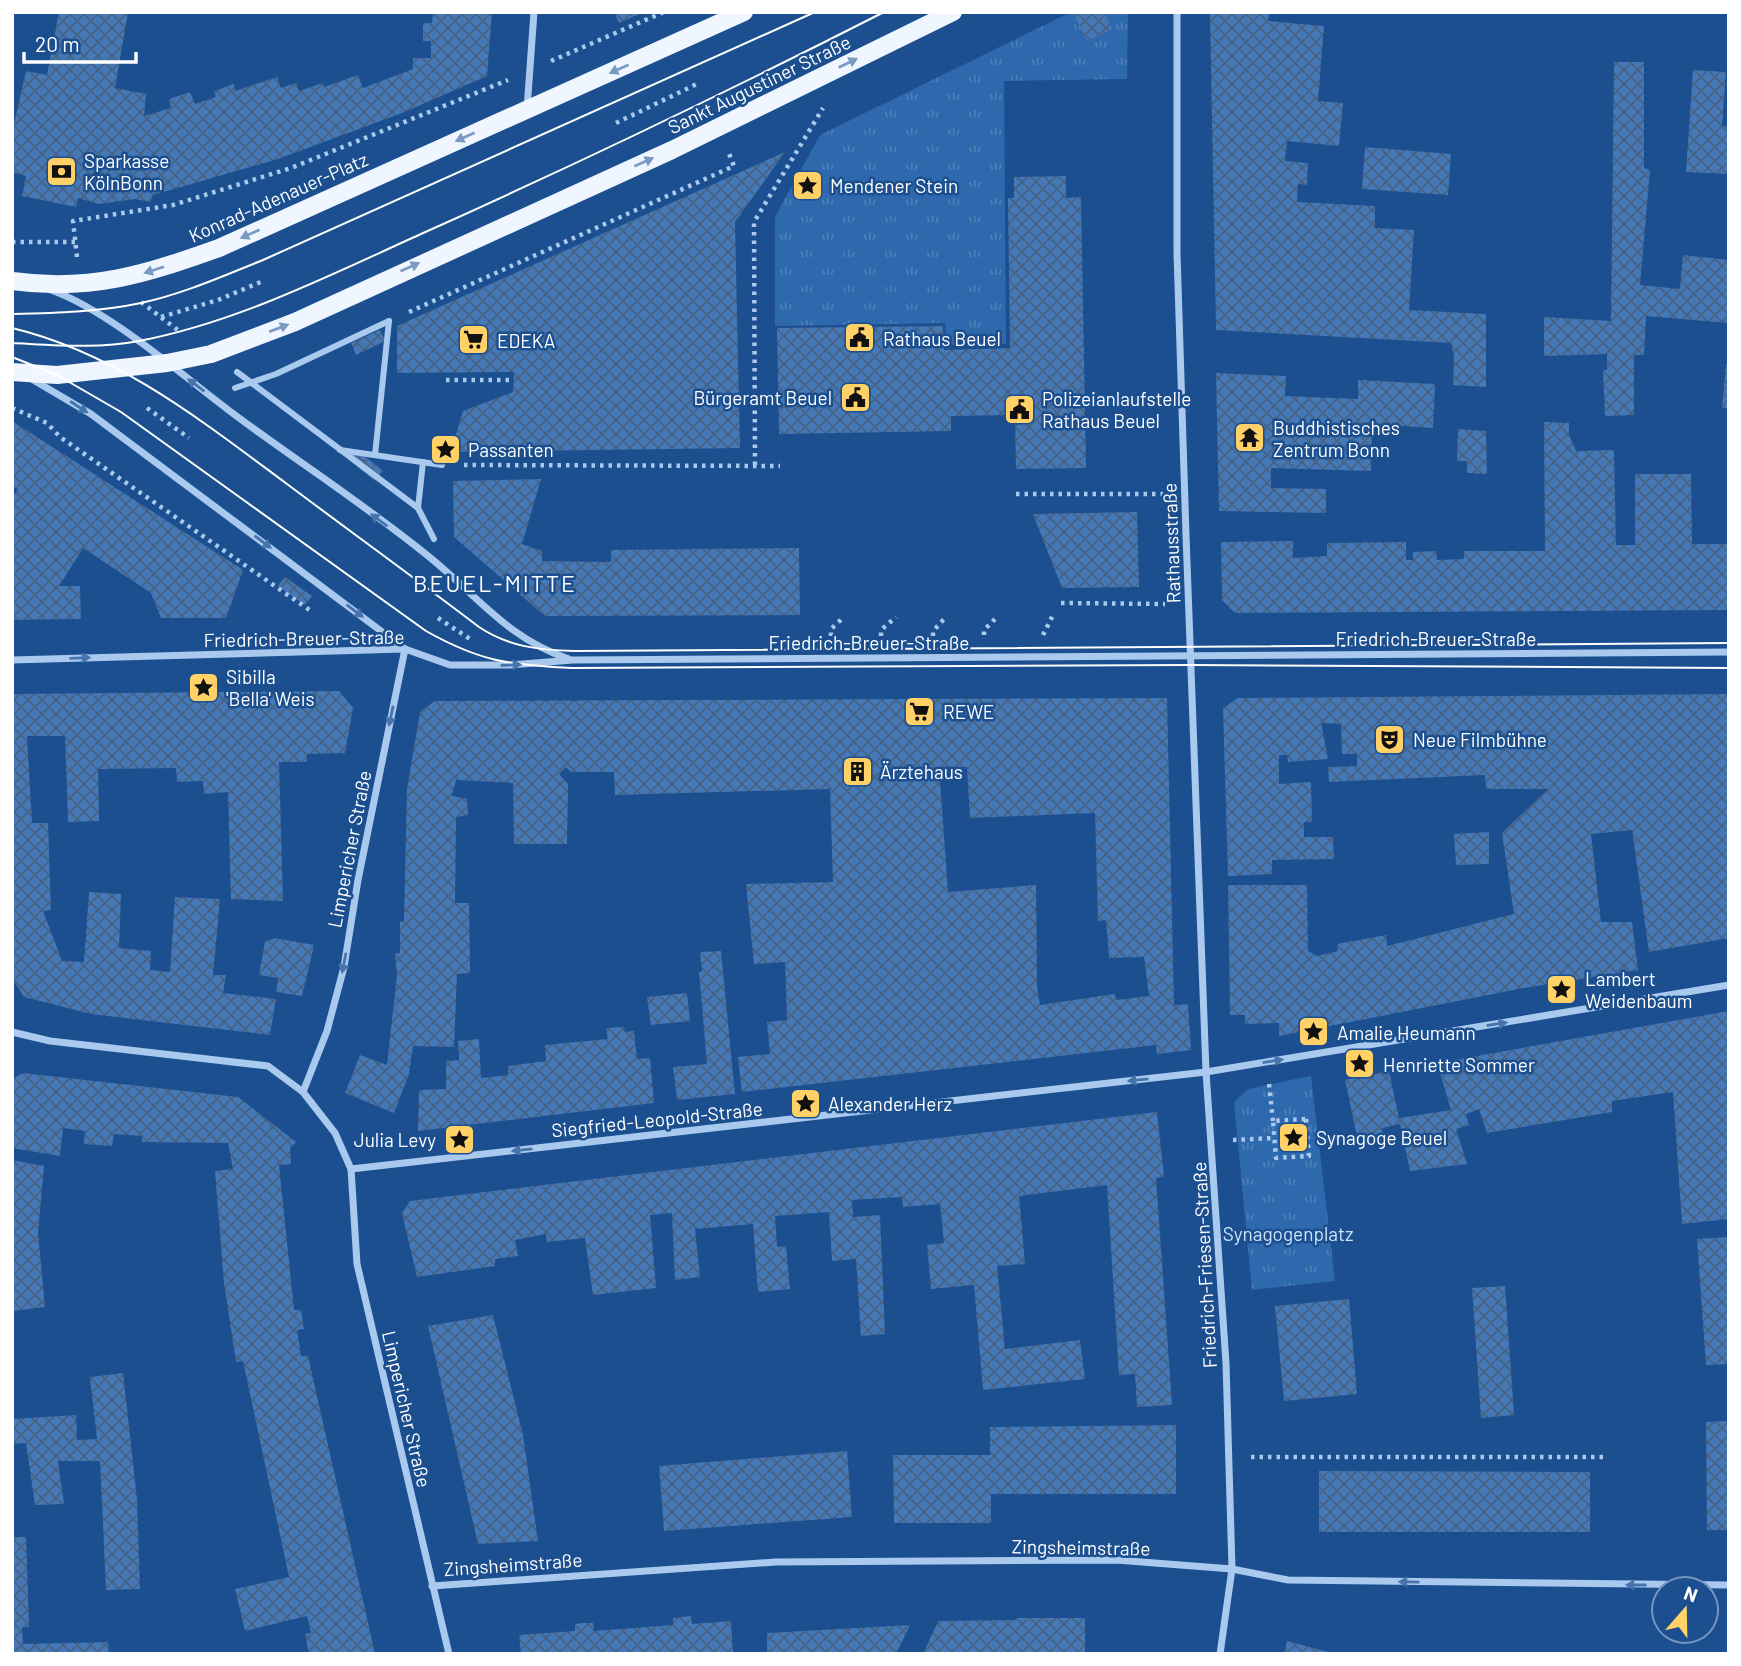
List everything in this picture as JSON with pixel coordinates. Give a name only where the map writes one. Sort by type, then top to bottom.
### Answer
[{"type":"main road","points":[[527,110],[744,12]]},
{"type":"main road","name":"Sankt Augustiner Straße","points":[[167,363],[211,354],[295,322],[581,190],[953,12]]},
{"type":"main road","name":"Konrad-Adenauer-Platz","points":[[12,281],[37,285],[79,286],[150,272],[219,248],[527,110]]},
{"type":"main road","points":[[16,372],[57,375],[167,363]]},
{"type":"street","points":[[527,110],[534,12]]},
{"type":"street","name":"Rathausstraße","points":[[1177,12],[1177,253],[1206,1072]]},
{"type":"street","name":"Konrad-Adenauer-Platz","points":[[37,285],[68,296],[167,363],[434,561],[511,630],[540,650],[573,660]]},
{"type":"street","points":[[235,387],[276,374],[389,321],[375,454]]},
{"type":"street","points":[[16,372],[91,414],[405,649]]},
{"type":"street","points":[[237,372],[418,508],[435,539]]},
{"type":"street","points":[[338,450],[442,465]]},
{"type":"street","points":[[418,508],[423,462]]},
{"type":"street","name":"Friedrich-Breuer-Straße","points":[[12,660],[405,649],[450,665],[510,665],[573,660],[1729,653]]},
{"type":"street","name":"Limpericher Straße","points":[[303,1091],[327,1031],[344,967],[358,880],[405,649]]},
{"type":"street","name":"Siegfried-Leopold-Straße","points":[[351,1169],[1206,1072],[1729,985]]},
{"type":"street","points":[[12,1032],[50,1041],[268,1066],[303,1091],[335,1133],[351,1169]]},
{"type":"street","name":"Friedrich-Friesen-Straße","points":[[1206,1072],[1213,1143],[1232,1569],[1220,1654]]},
{"type":"street","name":"Limpericher Straße","points":[[351,1169],[357,1264],[449,1654]]},
{"type":"street","name":"Zingsheimstraße","points":[[432,1586],[776,1562],[1116,1560],[1232,1569],[1288,1580],[1729,1585]]},
{"type":"path","points":[[109,282],[77,258],[73,222],[173,205],[291,168],[530,71],[664,12]]},
{"type":"path","points":[[755,465],[754,222],[851,62]]},
{"type":"path","points":[[617,123],[699,83]]},
{"type":"path","points":[[351,144],[355,155]]},
{"type":"path","points":[[408,312],[734,166],[726,147]]},
{"type":"path","points":[[12,242],[75,242]]},
{"type":"path","points":[[160,317],[218,300],[263,281]]},
{"type":"path","points":[[446,380],[513,380]]},
{"type":"path","points":[[12,408],[47,423],[60,437],[313,612]]},
{"type":"path","points":[[147,408],[189,438]]},
{"type":"path","points":[[442,465],[780,466]]},
{"type":"path","points":[[1016,494],[1186,494]]},
{"type":"path","points":[[1061,603],[1189,604]]},
{"type":"path","points":[[438,618],[470,639]]},
{"type":"path","points":[[1268,1062],[1276,1158],[1309,1156],[1306,1119],[1273,1121]]},
{"type":"path","points":[[1213,1143],[1274,1139]]},
{"type":"path","points":[[1229,1457],[1605,1457]]},
{"type":"green space","points":[[1071,12],[1128,12],[1127,79],[1004,81],[1006,344],[946,345],[945,323],[775,326],[775,217],[820,135]]},
{"type":"green space","name":"Synagogenplatz","points":[[1311,1076],[1335,1281],[1252,1290],[1234,1102],[1248,1089]]},
{"type":"building","points":[[59,12],[128,12],[115,88],[146,94],[144,116],[171,108],[169,99],[190,92],[195,104],[216,97],[214,91],[234,84],[235,91],[277,77],[281,88],[296,83],[299,91],[323,83],[324,87],[358,75],[363,88],[413,69],[413,58],[431,58],[431,41],[423,41],[423,23],[432,23],[433,12],[492,12],[487,76],[402,113],[278,159],[153,195],[150,202],[135,199],[99,204],[78,198],[76,207],[22,196],[26,176],[12,172],[12,133],[26,71],[47,75]]},
{"type":"building","points":[[614,12],[644,12],[619,23]]},
{"type":"building","points":[[1080,12],[1104,12],[1112,29],[1087,41],[1074,15]]},
{"type":"building","points":[[1210,12],[1269,12],[1268,21],[1324,26],[1318,101],[1343,103],[1339,146],[1287,141],[1285,161],[1308,163],[1307,185],[1298,184],[1297,202],[1375,206],[1375,228],[1414,230],[1409,310],[1486,314],[1486,387],[1453,385],[1454,356],[1451,343],[1216,330]]},
{"type":"building","points":[[1614,62],[1644,62],[1644,168],[1650,170],[1640,285],[1680,289],[1683,255],[1729,260],[1729,323],[1646,316],[1644,355],[1634,355],[1634,415],[1605,416],[1603,370],[1607,370],[1607,354],[1544,356],[1544,317],[1611,321]]},
{"type":"building","points":[[1693,70],[1726,72],[1722,126],[1729,127],[1729,174],[1686,172]]},
{"type":"building","points":[[1365,147],[1451,154],[1448,195],[1362,189]]},
{"type":"building","points":[[785,152],[735,222],[740,448],[451,452],[463,411],[513,392],[514,372],[397,373],[397,326]]},
{"type":"building","name":"Rathaus Beuel","points":[[1066,176],[1066,198],[1081,197],[1086,468],[1016,469],[1015,415],[951,416],[951,431],[779,434],[777,328],[943,326],[944,350],[1010,348],[1008,198],[1014,198],[1014,177]]},
{"type":"building","points":[[380,330],[385,341],[356,355],[351,343]]},
{"type":"building","points":[[1726,364],[1729,364],[1729,408],[1722,408]]},
{"type":"building","points":[[1216,373],[1286,376],[1285,396],[1358,399],[1358,380],[1435,384],[1433,428],[1372,424],[1371,471],[1271,468],[1271,488],[1326,489],[1326,513],[1219,511]]},
{"type":"building","points":[[12,421],[243,570],[226,618],[161,618],[151,593],[83,548],[59,586],[80,586],[81,619],[12,620],[12,498],[18,489],[12,486]]},
{"type":"building","points":[[1544,422],[1569,423],[1569,435],[1576,451],[1614,450],[1616,545],[1635,545],[1635,474],[1691,474],[1692,544],[1729,544],[1729,610],[1235,613],[1222,600],[1221,542],[1293,541],[1293,558],[1327,556],[1327,543],[1406,542],[1406,560],[1413,560],[1413,552],[1436,551],[1437,560],[1464,559],[1464,551],[1545,551]]},
{"type":"building","points":[[1458,429],[1486,431],[1487,474],[1467,473],[1467,461],[1457,461]]},
{"type":"building","points":[[357,450],[383,471],[375,481],[349,460]]},
{"type":"building","points":[[541,479],[522,544],[542,551],[542,561],[611,562],[611,550],[799,548],[800,615],[545,616],[454,537],[453,481]]},
{"type":"building","points":[[1137,512],[1139,587],[1062,588],[1033,514]]},
{"type":"building","points":[[285,577],[312,596],[305,605],[278,586]]},
{"type":"building","points":[[339,691],[353,708],[345,753],[307,754],[307,762],[279,762],[283,901],[231,899],[228,792],[204,794],[203,781],[177,782],[176,768],[98,769],[99,821],[68,822],[65,736],[27,736],[32,823],[48,823],[51,910],[43,911],[62,961],[84,962],[89,892],[121,894],[119,948],[151,951],[150,970],[170,972],[175,897],[220,899],[213,975],[226,975],[223,993],[276,999],[270,1035],[91,1014],[24,997],[12,978],[12,694]]},
{"type":"building","points":[[1729,694],[1729,938],[1649,952],[1632,830],[1591,834],[1601,922],[1632,922],[1638,970],[1524,988],[1279,1036],[1279,1023],[1245,1024],[1245,1015],[1230,1015],[1228,885],[1307,885],[1308,951],[1317,956],[1338,951],[1337,944],[1386,935],[1387,946],[1514,914],[1502,833],[1548,789],[1486,789],[1485,775],[1329,782],[1328,767],[1357,766],[1357,754],[1342,754],[1341,724],[1321,723],[1328,759],[1288,762],[1287,755],[1279,755],[1279,784],[1311,782],[1312,822],[1304,822],[1304,837],[1333,837],[1334,859],[1272,860],[1272,874],[1228,876],[1223,708],[1238,698]]},
{"type":"building","points":[[1167,698],[1174,1005],[1188,1004],[1191,1050],[1157,1054],[1156,1045],[742,1092],[738,1057],[770,1054],[767,1022],[787,1020],[785,962],[754,964],[746,884],[833,882],[830,789],[615,795],[614,772],[571,772],[566,767],[559,774],[568,784],[567,844],[514,844],[513,783],[456,780],[452,796],[467,799],[468,815],[456,817],[455,903],[469,903],[470,973],[457,974],[454,1047],[413,1046],[409,1074],[394,1113],[345,1093],[360,1055],[387,1065],[397,975],[395,954],[400,953],[400,922],[404,921],[407,790],[420,712],[434,701]],"holes":[[[939,767],[967,767],[970,818],[1095,813],[1098,921],[1106,920],[1109,958],[1144,957],[1149,996],[1117,1000],[1114,994],[1040,1005],[1037,986],[1036,885],[948,892]]]},
{"type":"building","points":[[1489,832],[1489,864],[1456,865],[1454,834]]},
{"type":"building","points":[[275,938],[314,945],[302,996],[276,992],[278,978],[259,975],[265,942]]},
{"type":"building","points":[[721,951],[735,1094],[677,1100],[673,1067],[707,1064],[699,972],[702,972],[700,952]]},
{"type":"building","points":[[687,993],[690,1021],[651,1025],[647,997]]},
{"type":"building","points":[[1729,1011],[1729,1219],[1682,1224],[1673,1092],[1612,1101],[1612,1112],[1487,1133],[1479,1109],[1466,1114],[1469,1125],[1456,1129],[1467,1164],[1410,1171],[1400,1124],[1382,1128],[1384,1136],[1358,1141],[1345,1080],[1389,1071],[1399,1118],[1451,1110],[1437,1063]]},
{"type":"building","points":[[624,1027],[625,1032],[634,1031],[637,1059],[650,1058],[654,1103],[418,1131],[419,1090],[446,1089],[446,1061],[459,1060],[458,1041],[479,1039],[481,1078],[508,1075],[508,1066],[546,1061],[545,1045],[608,1039],[606,1028]]},
{"type":"building","points":[[23,1073],[238,1097],[296,1142],[290,1148],[291,1164],[279,1165],[294,1310],[301,1310],[304,1329],[297,1330],[301,1356],[308,1356],[375,1654],[309,1654],[305,1634],[311,1633],[307,1616],[245,1631],[235,1589],[289,1577],[243,1361],[236,1362],[224,1283],[215,1171],[233,1169],[228,1143],[142,1142],[142,1136],[114,1134],[112,1146],[84,1144],[85,1131],[63,1128],[60,1156],[12,1148],[12,1079]]},
{"type":"building","points":[[1157,1112],[1164,1177],[1156,1178],[1172,1405],[1137,1407],[1135,1374],[1119,1375],[1107,1185],[1019,1196],[1025,1264],[997,1266],[1005,1349],[1080,1340],[1085,1379],[983,1390],[974,1285],[931,1289],[927,1245],[944,1243],[940,1204],[903,1207],[902,1197],[852,1200],[853,1217],[880,1215],[885,1334],[861,1336],[856,1259],[832,1261],[829,1212],[775,1216],[777,1247],[786,1246],[790,1289],[758,1292],[753,1224],[695,1229],[700,1277],[675,1280],[672,1213],[650,1215],[656,1288],[593,1295],[585,1238],[547,1242],[546,1234],[515,1240],[518,1256],[495,1259],[495,1266],[417,1277],[402,1213],[410,1201]]},
{"type":"building","points":[[12,1160],[44,1166],[38,1233],[45,1307],[12,1311]]},
{"type":"building","points":[[1729,1237],[1729,1364],[1706,1365],[1697,1239]]},
{"type":"building","points":[[1505,1286],[1514,1415],[1481,1418],[1472,1288]]},
{"type":"building","points":[[1349,1299],[1357,1394],[1284,1401],[1275,1306]]},
{"type":"building","points":[[493,1315],[523,1435],[538,1541],[478,1544],[428,1326]]},
{"type":"building","points":[[123,1373],[137,1499],[140,1589],[106,1590],[100,1461],[58,1461],[64,1504],[35,1505],[26,1443],[12,1444],[12,1419],[76,1415],[77,1440],[97,1439],[90,1377]]},
{"type":"building","points":[[1729,1421],[1729,1530],[1707,1530],[1706,1422]]},
{"type":"building","points":[[1176,1425],[1176,1494],[991,1494],[991,1523],[894,1523],[893,1455],[990,1455],[990,1427]]},
{"type":"building","points":[[847,1451],[852,1517],[664,1531],[659,1466]]},
{"type":"building","points":[[1319,1471],[1590,1472],[1590,1532],[1319,1532]]},
{"type":"building","points":[[12,1537],[26,1537],[29,1627],[22,1627],[23,1644],[108,1642],[109,1654],[12,1654]]},
{"type":"building","points":[[691,1616],[692,1624],[731,1621],[733,1654],[521,1654],[519,1635],[575,1631],[575,1624],[584,1623],[593,1623],[594,1631],[673,1625],[673,1618]]},
{"type":"building","points":[[1085,1618],[1085,1654],[924,1652],[938,1621]]},
{"type":"building","points":[[910,1625],[896,1654],[767,1654],[767,1633]]},
{"type":"building","points":[[1287,1641],[1332,1653],[1332,1654],[1284,1654]]},
{"type":"tram line","points":[[12,314],[77,312],[125,306],[172,295],[203,284],[263,260],[815,12]]},
{"type":"tram line","points":[[12,343],[76,346],[139,341],[176,333],[248,310],[538,181],[884,12]]},
{"type":"tram line","points":[[12,328],[87,354],[157,392],[223,437],[479,627],[502,639],[525,646],[574,651],[1729,643]]},
{"type":"tram line","points":[[12,357],[57,375],[121,412],[426,631],[463,649],[496,660],[572,668],[1191,665],[1729,668]]},
{"type":"place","name":"Sparkasse KölnBonn","points":[[61,171]]},
{"type":"place","name":"Mendener Stein","points":[[807,185]]},
{"type":"place","name":"Rathaus Beuel","points":[[860,338]]},
{"type":"place","name":"EDEKA","points":[[474,340]]},
{"type":"place","name":"Bürgeramt Beuel","points":[[855,397]]},
{"type":"place","name":"Polizeianlaufstelle Rathaus Beuel","points":[[1019,409]]},
{"type":"place","name":"Buddhistisches Zentrum Bonn","points":[[1250,438]]},
{"type":"place","name":"Passanten","points":[[445,449]]},
{"type":"place","name":"Sibilla 'Bella' Weis","points":[[203,687]]},
{"type":"place","name":"REWE","points":[[920,711]]},
{"type":"place","name":"Neue Filmbühne","points":[[1390,739]]},
{"type":"place","name":"Ärztehaus","points":[[857,771]]},
{"type":"place","name":"Lambert Weidenbaum","points":[[1562,989]]},
{"type":"place","name":"Amalie Heumann","points":[[1314,1032]]},
{"type":"place","name":"Henriette Sommer","points":[[1360,1064]]},
{"type":"place","name":"Alexander Herz","points":[[805,1103]]},
{"type":"place","name":"Synagoge Beuel","points":[[1293,1137]]},
{"type":"place","name":"Julia Levy","points":[[459,1139]]},
{"type":"district","name":"BEUEL-MITTE","points":[[495,583]]}]
